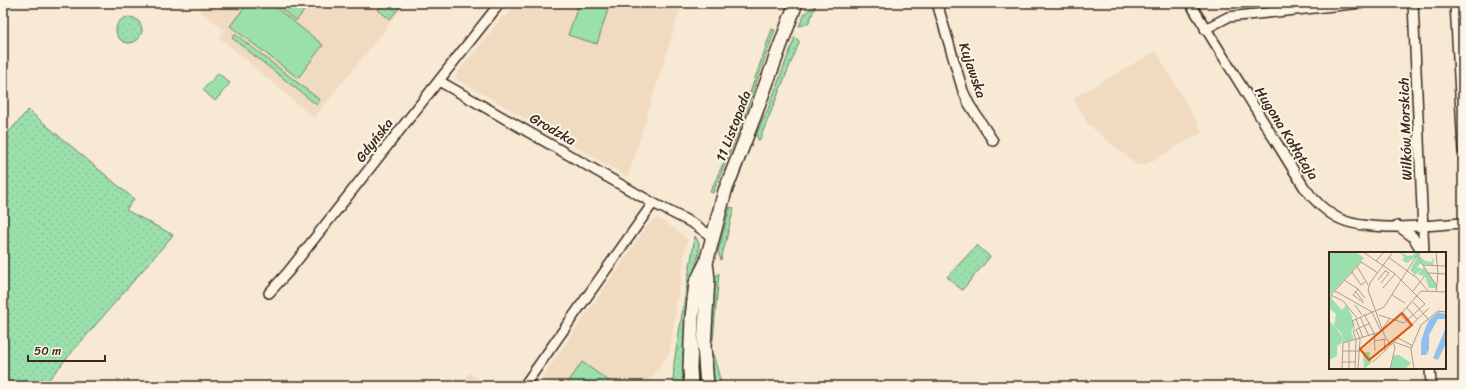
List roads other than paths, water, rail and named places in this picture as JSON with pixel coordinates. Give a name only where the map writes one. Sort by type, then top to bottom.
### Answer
[{"type":"street","name":"Gdyńska","points":[[269,293],[288,272],[500,3]]},
{"type":"street","name":"11 Listopada","points":[[691,386],[691,345],[696,283],[706,263],[725,191],[796,3]]},
{"type":"street","name":"Kujawska","points":[[938,3],[963,91],[969,104],[993,141]]},
{"type":"street","name":"Hugona Kołłątaja","points":[[1190,3],[1304,187],[1315,201],[1328,212],[1346,222],[1371,226],[1422,226],[1463,223]]},
{"type":"street","points":[[1205,29],[1228,17],[1362,3]]},
{"type":"street","name":"Wilków Morskich","points":[[1414,3],[1423,252]]},
{"type":"street","points":[[1454,3],[1463,150]]},
{"type":"street","name":"Grodzka","points":[[439,80],[653,203],[694,224],[712,237]]},
{"type":"street","points":[[524,386],[653,203]]},
{"type":"street","points":[[1398,226],[1413,238],[1422,252]]},
{"type":"street","name":"11 Listopada","points":[[706,263],[708,279],[704,346],[707,386]]},
{"type":"street","points":[[691,345],[704,346]]},
{"type":"street","points":[[1430,369],[1431,386]]}]
